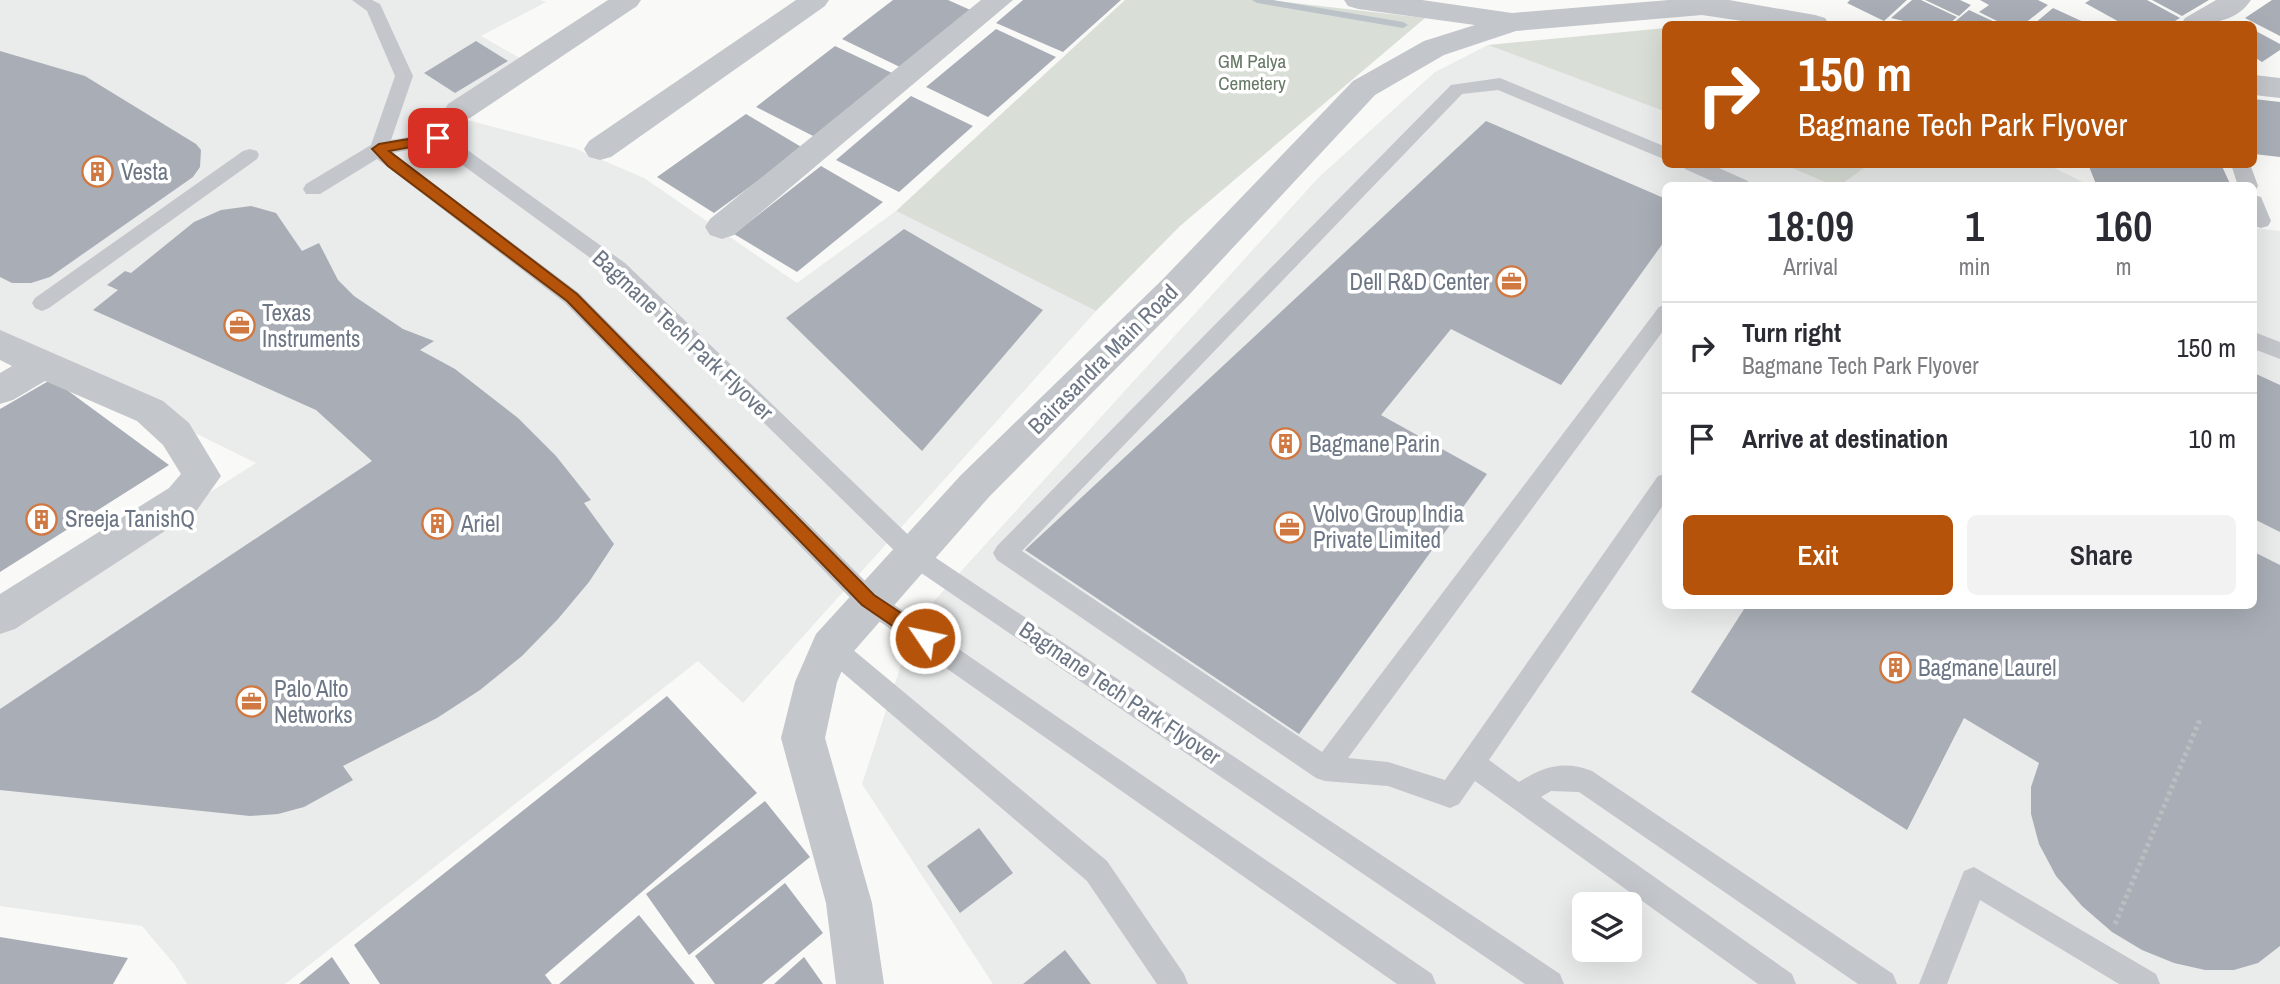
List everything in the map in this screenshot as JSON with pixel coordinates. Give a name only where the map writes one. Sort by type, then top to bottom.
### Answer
[{"type":"street","points":[[459,111],[627,0]]},
{"type":"street","points":[[600,149],[815,0]]},
{"type":"street","points":[[722,227],[999,0]]},
{"type":"street","points":[[1358,0],[1513,22]]},
{"type":"street","points":[[2201,21],[2237,0]]},
{"type":"street","name":"Bairasandra Main Road","points":[[860,984],[849,903],[803,738],[816,682],[831,647],[975,486],[1175,288],[1364,88],[1434,48],[1513,22],[1709,3],[1800,21]]},
{"type":"street","points":[[2257,85],[2280,88]]},
{"type":"street","points":[[0,344],[150,411],[176,434],[202,476],[183,499],[0,616]]},
{"type":"street","points":[[0,390],[43,365]]},
{"type":"lane","points":[[313,188],[379,149],[404,76],[374,8],[360,0]]},
{"type":"lane","points":[[1662,152],[1500,83],[1457,89],[1005,553],[1325,769],[1388,774],[1450,795],[1662,489]]},
{"type":"lane","name":"Bagmane Tech Park Flyover","points":[[379,149],[438,138],[618,268],[915,557],[1540,976]]},
{"type":"lane","points":[[379,149],[392,163],[572,298],[868,600],[1422,984]]},
{"type":"lane","points":[[42,303],[250,155]]},
{"type":"lane","points":[[1701,168],[1732,182]]},
{"type":"lane","points":[[2257,210],[2261,221]]},
{"type":"lane","points":[[1325,769],[1662,317]]},
{"type":"lane","points":[[2257,341],[2280,351]]},
{"type":"lane","points":[[831,647],[1097,871],[1174,984]]},
{"type":"lane","points":[[1471,763],[1782,984]]},
{"type":"lane","points":[[1519,797],[1548,778],[1583,780],[1883,984]]},
{"type":"lane","points":[[1933,984],[1974,881],[2146,984]]},
{"type":"path","points":[[2101,957],[2201,717]]},
{"type":"shaded area","points":[[0,0],[540,0],[546,2],[481,36],[525,61],[441,113],[574,148],[644,178],[797,283],[896,211],[1096,311],[743,703],[698,661],[285,984],[187,984],[175,965],[142,926],[0,906],[0,626],[256,463],[0,337]]},
{"type":"shaded area","points":[[1488,45],[1662,110],[1662,168],[1792,168],[1825,182],[1662,182],[1662,609],[2257,609],[2257,228],[2280,231],[2280,984],[993,984],[862,784],[915,622],[1318,178],[1435,72]]},
{"type":"shaded area","points":[[1863,168],[2054,168],[2083,182],[1846,182]]},
{"type":"green space","name":"GM Palya Cemetery","points":[[1125,0],[1268,0],[1425,18],[1180,226],[1096,311],[896,211]]},
{"type":"green space","points":[[1662,28],[1662,110],[1488,45]]},
{"type":"green space","points":[[1792,168],[1864,168],[1845,182],[1825,182]]},
{"type":"building","points":[[893,0],[948,0],[975,12],[904,69],[842,39]]},
{"type":"building","points":[[1023,0],[1121,0],[1063,52],[996,23]]},
{"type":"building","points":[[1850,0],[1907,0],[1884,21],[1847,3]]},
{"type":"building","points":[[1912,0],[1921,0],[1957,17],[1952,21],[1904,21],[1891,18]]},
{"type":"building","points":[[1925,0],[1960,0],[1971,5],[1959,16]]},
{"type":"building","points":[[1980,0],[2038,0],[2048,5],[2028,21],[1997,21],[1979,12],[1989,5]]},
{"type":"building","points":[[2090,0],[2147,0],[2180,18],[2175,21],[2118,21],[2085,3]]},
{"type":"building","points":[[2152,0],[2209,0],[2182,16]]},
{"type":"building","points":[[2272,0],[2280,0],[2280,36],[2257,24],[2257,21],[2245,18]]},
{"type":"building","points":[[2053,8],[2081,21],[2038,21]]},
{"type":"building","points":[[1969,10],[1993,21],[1956,21]]},
{"type":"building","points":[[996,29],[1056,57],[988,117],[926,87]]},
{"type":"building","points":[[2257,32],[2280,44],[2280,50],[2262,62],[2257,59]]},
{"type":"building","points":[[476,41],[508,61],[455,93],[424,73]]},
{"type":"building","points":[[835,46],[894,74],[817,138],[756,107]]},
{"type":"building","name":"Vesta","points":[[0,51],[85,76],[196,144],[201,150],[200,167],[193,177],[50,277],[31,283],[12,283],[0,277]]},
{"type":"building","points":[[911,96],[973,126],[899,192],[836,160]]},
{"type":"building","points":[[2257,99],[2280,102],[2280,157],[2257,154]]},
{"type":"building","points":[[746,114],[803,148],[714,213],[657,177]]},
{"type":"building","name":"Bagmane Parin","points":[[1486,121],[1662,197],[1662,245],[1561,385],[1451,329],[1381,415],[1487,474],[1299,734],[1025,550]]},
{"type":"building","points":[[821,166],[883,202],[797,272],[734,234]]},
{"type":"building","points":[[2090,168],[2223,168],[2229,182],[2095,182]]},
{"type":"building","name":"Ariel","points":[[251,206],[276,213],[302,251],[319,243],[338,280],[354,296],[403,329],[434,341],[420,350],[455,369],[518,418],[556,456],[591,500],[584,503],[614,544],[589,582],[522,656],[480,690],[437,718],[343,766],[353,780],[304,807],[278,814],[250,816],[0,790],[0,709],[372,461],[316,410],[93,310],[118,290],[107,285],[125,271],[131,273],[194,222],[221,210]]},
{"type":"building","points":[[904,229],[1043,310],[922,451],[786,318]]},
{"type":"building","points":[[2257,374],[2280,385],[2280,532],[2257,520]]},
{"type":"building","name":"Sreeja TanishQ","points":[[52,379],[169,465],[0,572],[0,409]]},
{"type":"building","points":[[2257,554],[2280,565],[2280,946],[2258,963],[2234,970],[2205,970],[2174,963],[2142,950],[2112,932],[2082,906],[2056,876],[2039,844],[2031,814],[2031,787],[2039,763],[1964,718],[1907,830],[1691,692],[1744,609],[2257,609]]},
{"type":"building","points":[[667,696],[757,793],[545,975],[552,984],[380,984],[354,945]]},
{"type":"building","points":[[765,801],[810,857],[689,955],[646,894]]},
{"type":"building","points":[[979,828],[1013,873],[960,913],[927,866]]},
{"type":"building","points":[[785,883],[823,933],[762,984],[715,984],[695,956]]},
{"type":"building","points":[[639,915],[695,984],[559,984]]},
{"type":"building","points":[[0,937],[128,958],[113,984],[0,984]]},
{"type":"building","points":[[1065,950],[1091,984],[1023,984]]},
{"type":"building","points":[[332,957],[350,984],[299,984]]},
{"type":"building","points":[[804,957],[823,984],[774,984]]},
{"type":"waterway","points":[[1257,0],[1403,25]]},
{"type":"place","name":"Vesta","points":[[98,172]]},
{"type":"place","name":"Dell R&D Center","points":[[1512,282]]},
{"type":"place","name":"Texas Instruments","points":[[239,326]]},
{"type":"place","name":"Bagmane Parin","points":[[1286,444]]},
{"type":"place","name":"Sreeja TanishQ","points":[[42,519]]},
{"type":"place","name":"Ariel","points":[[438,524]]},
{"type":"place","name":"Volvo Group India Private Limited","points":[[1290,527]]},
{"type":"place","name":"Bagmane Laurel","points":[[1895,668]]},
{"type":"place","name":"Palo Alto Networks","points":[[251,702]]},
{"type":"route","points":[[438,138],[379,149],[392,163],[572,298],[868,600],[925,638]]}]
